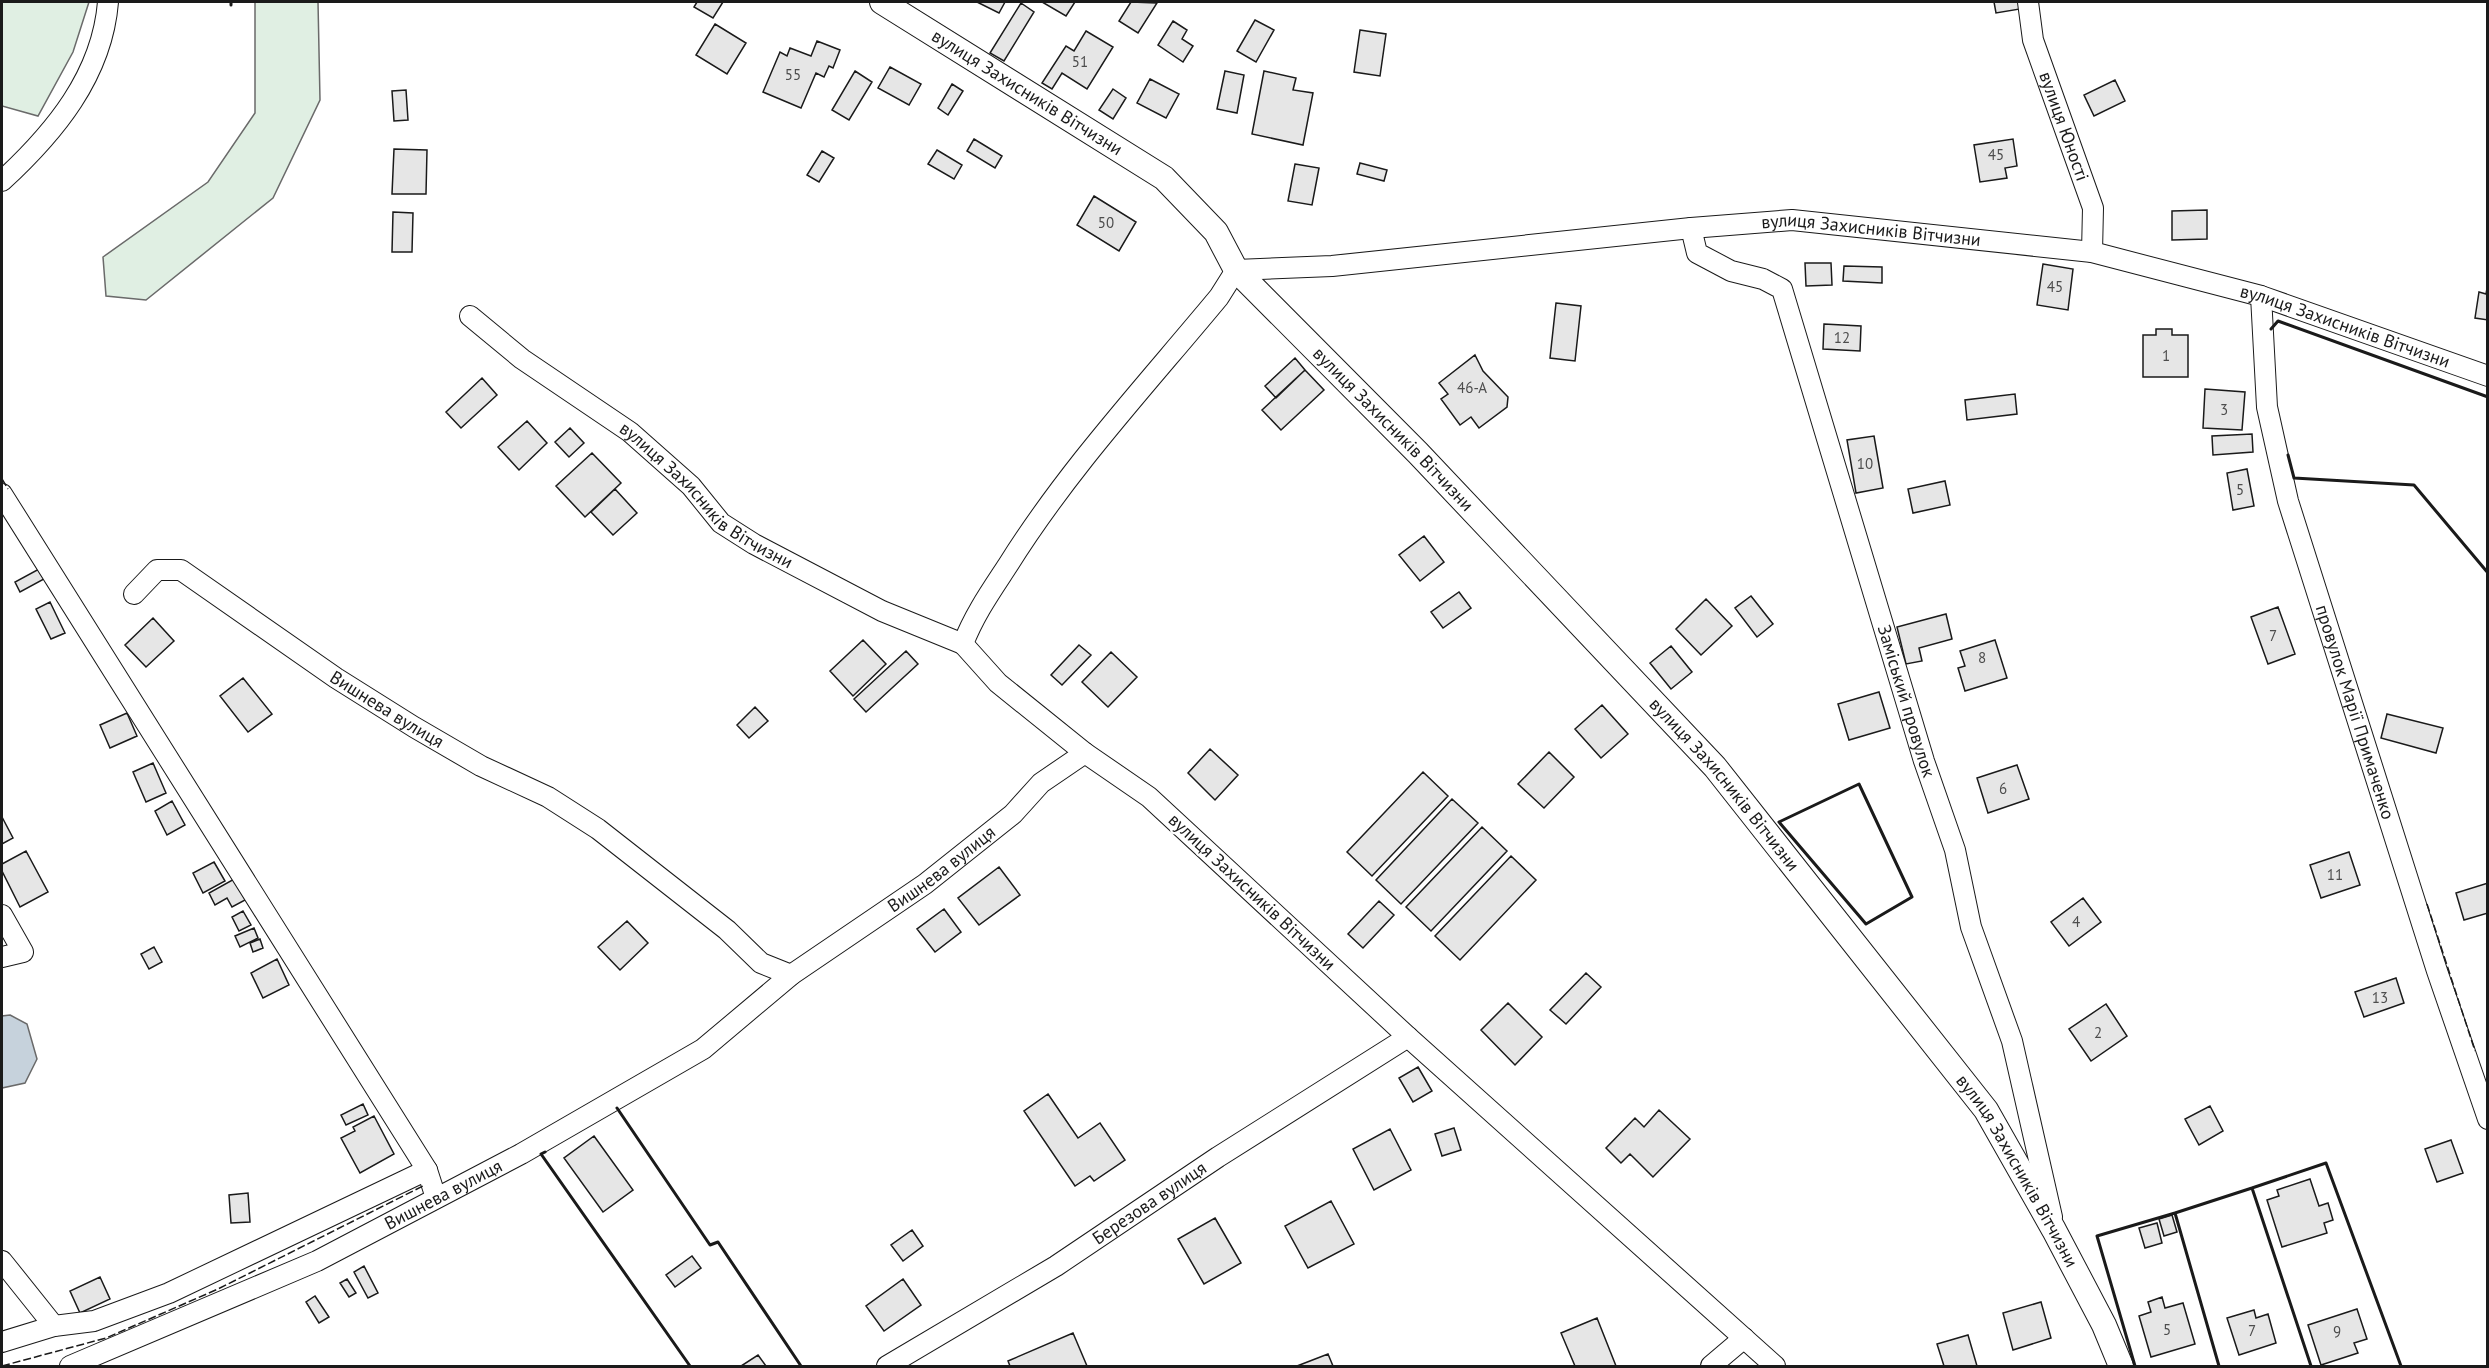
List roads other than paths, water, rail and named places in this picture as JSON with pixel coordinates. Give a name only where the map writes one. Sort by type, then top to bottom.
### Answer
[{"type":"street","points":[[2,181],[41,145],[73,101],[95,60],[108,2]]},
{"type":"street","name":"вулиця Захисників Вітчизни","points":[[882,2],[1164,178],[1216,232],[1236,270],[1419,453],[1715,767],[1986,1110],[2055,1230],[2104,1325],[2121,1366]]},
{"type":"street","name":"вулиця Юності","points":[[2028,2],[2033,40],[2093,208],[2092,252]]},
{"type":"street","name":"вулиця Захисників Вітчизни","points":[[1236,270],[1332,266],[1691,228],[1792,220],[2092,252],[2261,296],[2487,376]]},
{"type":"street","name":"Заміський провулок","points":[[1691,228],[1697,253],[1731,271],[1763,279],[1782,290],[1920,749],[1955,850],[1971,927],[2012,1041],[2055,1230]]},
{"type":"street","points":[[963,644],[971,623],[1028,534],[1070,476],[1219,297],[1236,270]]},
{"type":"street","name":"провулок Марії Примаченко","points":[[2261,296],[2267,407],[2288,501],[2487,1119]]},
{"type":"street","name":"вулиця Захисників Вітчизни","points":[[470,316],[522,359],[630,432],[691,486],[721,523],[754,544],[882,611],[963,644],[998,683],[1086,753],[1149,796],[1408,1037],[1775,1366]]},
{"type":"street","points":[[2,494],[427,1170],[436,1198]]},
{"type":"street","name":"Вишнева вулиця","points":[[134,594],[157,570],[181,570],[336,678],[414,728],[481,766],[548,797],[598,828],[727,930],[761,963],[791,975]]},
{"type":"street","name":"Вишнева вулиця","points":[[70,1366],[317,1261],[566,1129],[703,1049],[791,975],[925,884],[1013,814],[1041,783],[1086,753]]},
{"type":"street","points":[[2,915],[23,952],[2,957]]},
{"type":"street","name":"Березова вулиця","points":[[887,1366],[1056,1266],[1218,1157],[1408,1037]]},
{"type":"street","points":[[2,1342],[54,1326],[94,1321],[169,1293],[427,1170]]},
{"type":"street","points":[[2,1261],[54,1326]]},
{"type":"street","points":[[1711,1366],[1744,1338]]}]
